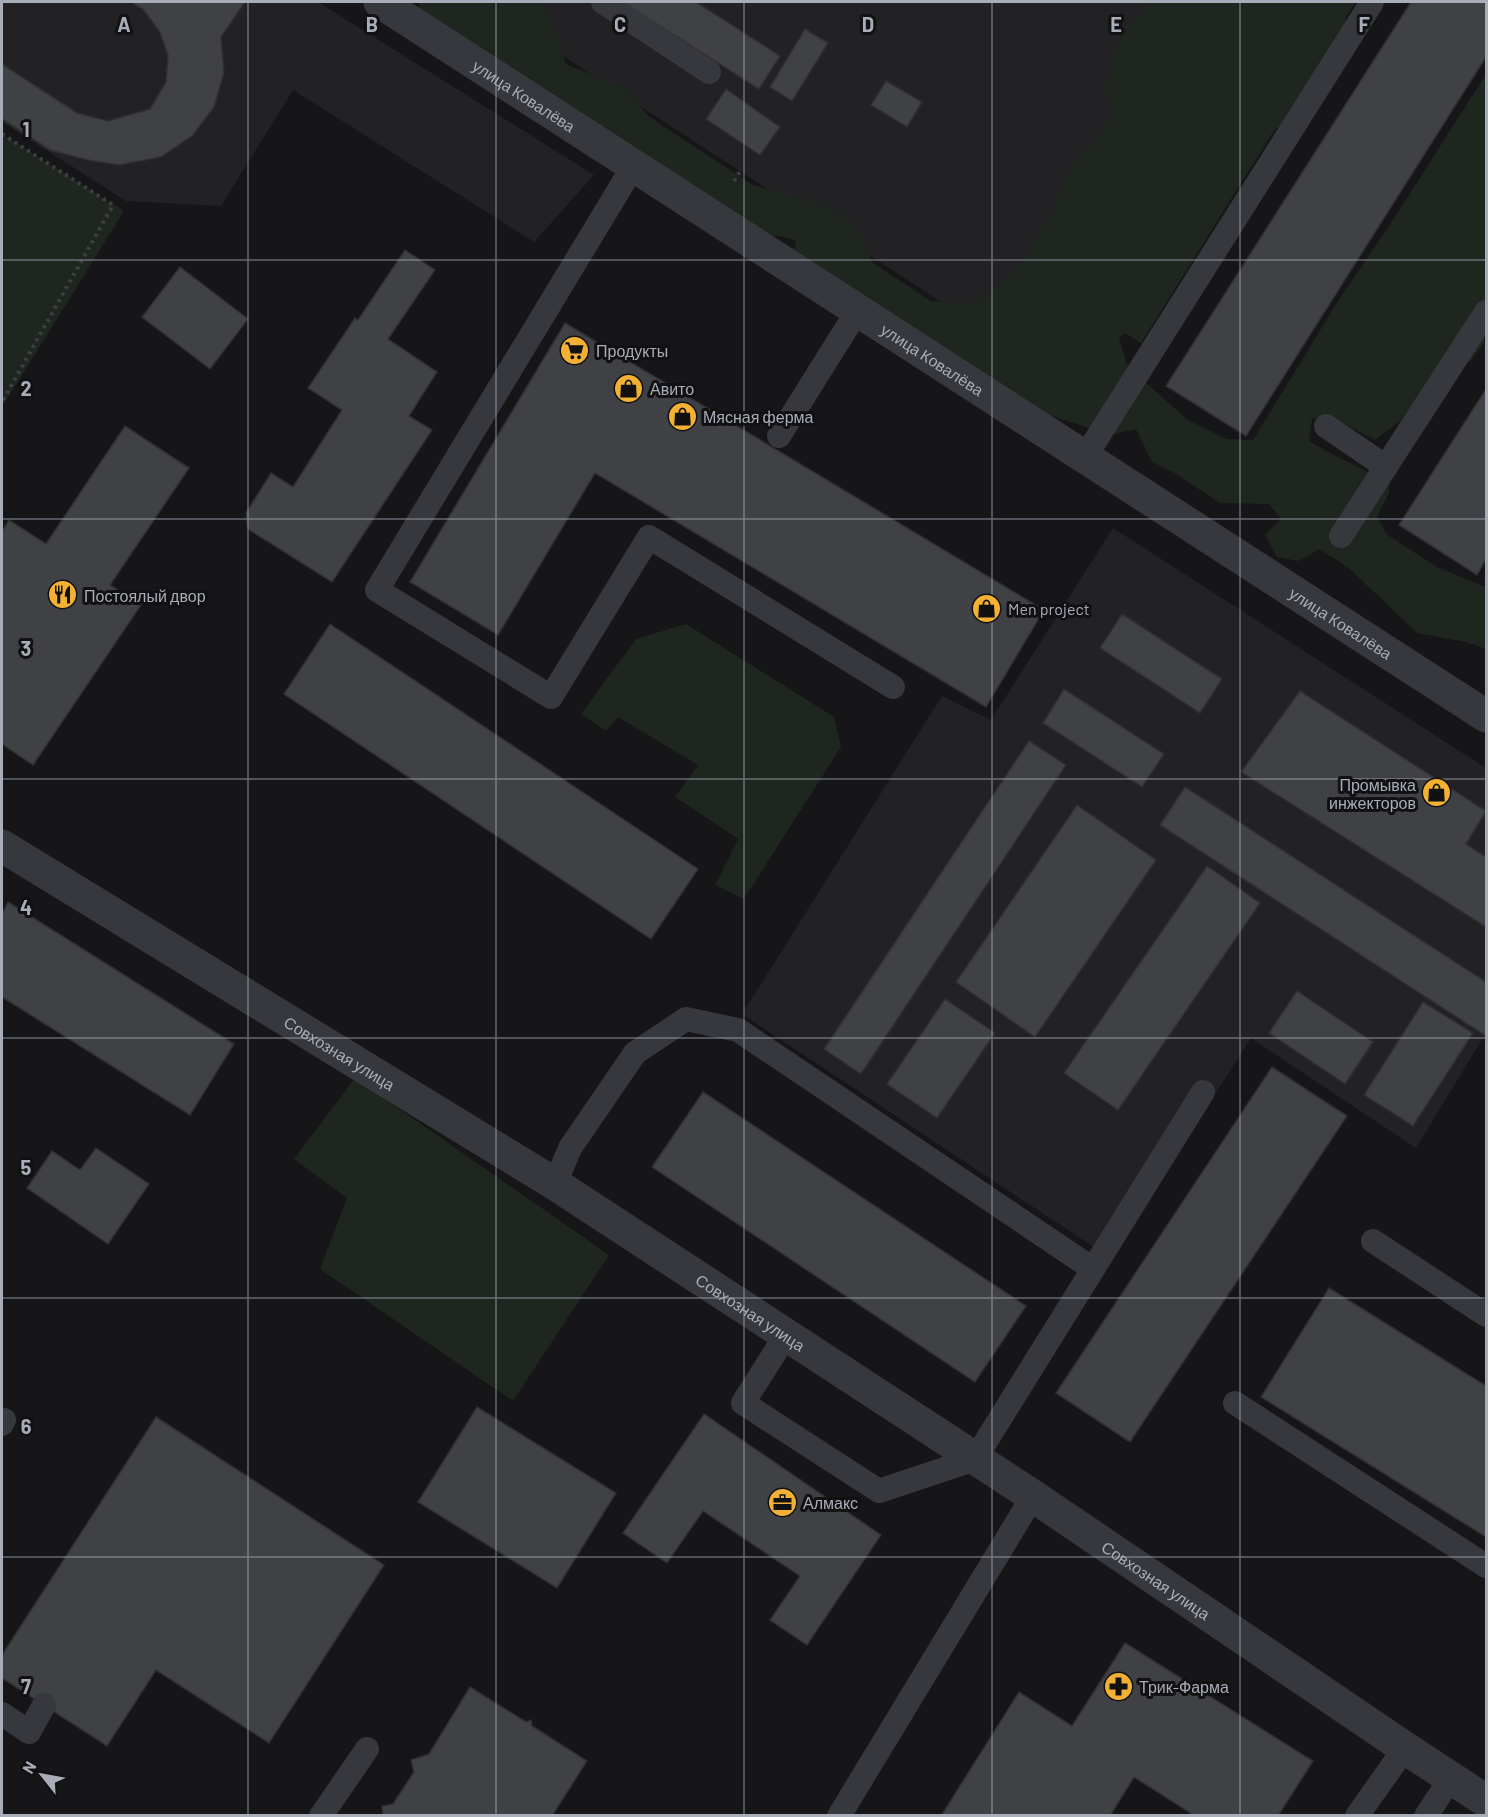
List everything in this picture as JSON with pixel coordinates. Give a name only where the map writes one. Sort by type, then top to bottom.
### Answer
[{"type":"street","name":"улица Ковалёва","points":[[380,2],[1486,716]]},
{"type":"street","name":"Совхозная улица","points":[[2,846],[555,1184],[1033,1496],[1405,1748],[1451,1778],[1484,1795]]},
{"type":"lane","points":[[603,2],[709,72]]},
{"type":"lane","points":[[1085,457],[1372,2]]},
{"type":"lane","points":[[634,165],[377,590],[551,697],[649,537],[893,687]]},
{"type":"lane","points":[[779,436],[858,310]]},
{"type":"lane","points":[[1341,536],[1486,312]]},
{"type":"lane","points":[[1326,426],[1386,467]]},
{"type":"lane","points":[[555,1184],[570,1148],[634,1053],[686,1019],[738,1030],[1093,1269]]},
{"type":"lane","points":[[786,1335],[743,1403],[879,1491],[975,1459],[1203,1092]]},
{"type":"lane","points":[[1373,1241],[1486,1315]]},
{"type":"lane","points":[[1235,1403],[1486,1566]]},
{"type":"lane","points":[[839,1815],[1033,1496]]},
{"type":"lane","points":[[2,1714],[29,1732],[44,1706]]},
{"type":"lane","points":[[1357,1815],[1405,1748]]},
{"type":"lane","points":[[321,1815],[367,1749]]},
{"type":"lane","points":[[1426,1815],[1451,1778]]},
{"type":"path","points":[[2,134],[113,205],[2,402]]},
{"type":"path","points":[[734,181],[741,170]]},
{"type":"shaded area","points":[[2,2],[318,2],[594,175],[534,242],[293,90],[221,206],[126,201],[2,122]]},
{"type":"shaded area","points":[[419,2],[540,2],[551,16],[566,64],[627,89],[648,116],[753,185],[821,204],[842,215],[860,234],[873,263],[931,301],[975,304],[1019,268],[1056,206],[1064,178],[1081,155],[1099,139],[1111,113],[1106,89],[1114,54],[1127,26],[1146,11],[1150,2],[1356,2],[1346,17],[1345,37],[1287,125],[1275,129],[1141,343],[1125,333],[1119,338],[1128,367],[1188,420],[1227,439],[1253,440],[1338,301],[1486,74],[1484,343],[1471,361],[1438,368],[1401,420],[1375,440],[1328,415],[1312,419],[1309,441],[1389,484],[1389,493],[1377,517],[1386,534],[1437,567],[1486,587],[1486,649],[1466,642],[1417,633],[1350,569],[1320,549],[1298,561],[1277,557],[1265,534],[1281,519],[1269,504],[1220,503],[1173,472],[1152,462],[1136,429],[1110,435],[1046,414],[793,257],[796,241],[780,236],[752,235],[419,12]]},
{"type":"shaded area","points":[[480,2],[1202,2],[989,333]]},
{"type":"shaded area","points":[[2,134],[124,211],[2,407]]},
{"type":"shaded area","points":[[1113,528],[1486,768],[1486,1039],[1483,1038],[1416,1148],[1251,1038],[1110,1258],[742,1014],[942,696],[991,720]]},
{"type":"shaded area","points":[[686,624],[834,717],[841,747],[744,899],[715,885],[738,839],[675,797],[698,765],[618,717],[606,731],[581,714],[636,639]]},
{"type":"shaded area","points":[[355,1078],[609,1255],[513,1401],[320,1269],[347,1198],[294,1159]]},
{"type":"building","points":[[131,2],[245,2],[221,37],[224,73],[214,107],[193,135],[161,157],[119,165],[50,150],[2,119],[2,64],[77,113],[108,121],[150,109],[166,82],[168,55],[160,32],[143,9]]},
{"type":"building","points":[[622,2],[696,2],[780,56],[759,89]]},
{"type":"building","points":[[1411,2],[1486,2],[1486,57],[1246,436],[1166,386]]},
{"type":"building","points":[[805,29],[828,43],[792,101],[770,87]]},
{"type":"building","points":[[886,81],[922,102],[907,127],[871,105]]},
{"type":"building","points":[[726,89],[780,127],[760,155],[706,119]]},
{"type":"building","points":[[405,250],[435,270],[388,339],[437,372],[409,416],[432,430],[332,582],[248,529],[246,513],[271,473],[293,487],[342,410],[308,388],[355,318],[358,320]]},
{"type":"building","points":[[180,267],[248,319],[210,369],[142,317]]},
{"type":"building","points":[[565,323],[1044,610],[986,707],[595,473],[498,635],[410,582]]},
{"type":"building","points":[[1486,389],[1486,559],[1477,575],[1399,525]]},
{"type":"building","name":"Постоялый двор","points":[[125,426],[189,468],[110,585],[141,605],[33,765],[2,744],[2,531],[9,520],[46,544]]},
{"type":"building","points":[[1122,614],[1222,679],[1200,713],[1100,648]]},
{"type":"building","points":[[330,624],[698,869],[651,939],[284,694]]},
{"type":"building","points":[[1064,689],[1164,754],[1142,787],[1043,723]]},
{"type":"building","points":[[1300,691],[1486,811],[1466,844],[1486,857],[1486,927],[1241,772]]},
{"type":"building","points":[[1029,741],[1066,765],[861,1074],[824,1049]]},
{"type":"building","points":[[1185,787],[1486,982],[1486,1036],[1160,825]]},
{"type":"building","points":[[1077,805],[1156,860],[1035,1037],[956,982]]},
{"type":"building","points":[[1207,866],[1260,903],[1118,1110],[1064,1073]]},
{"type":"building","points":[[8,902],[234,1044],[190,1115],[2,997],[2,914]]},
{"type":"building","points":[[1297,991],[1373,1042],[1345,1084],[1269,1033]]},
{"type":"building","points":[[945,999],[995,1033],[937,1118],[887,1084]]},
{"type":"building","points":[[1423,1002],[1473,1033],[1413,1126],[1364,1095]]},
{"type":"building","points":[[1272,1067],[1347,1116],[1130,1442],[1056,1393]]},
{"type":"building","points":[[703,1092],[1026,1306],[975,1382],[652,1167]]},
{"type":"building","points":[[96,1148],[149,1184],[108,1244],[27,1188],[52,1151],[80,1170]]},
{"type":"building","points":[[1329,1288],[1486,1386],[1486,1537],[1261,1397]]},
{"type":"building","points":[[477,1407],[616,1493],[557,1588],[418,1502]]},
{"type":"building","points":[[704,1414],[881,1535],[807,1645],[770,1620],[800,1576],[703,1511],[667,1563],[623,1533]]},
{"type":"building","points":[[156,1417],[384,1565],[269,1743],[156,1670],[107,1746],[2,1678],[2,1655]]},
{"type":"building","points":[[1125,1643],[1313,1761],[1278,1816],[1195,1816],[1134,1777],[1110,1816],[941,1816],[1019,1692],[1072,1726]]},
{"type":"building","points":[[470,1687],[526,1722],[531,1720],[532,1726],[587,1761],[552,1816],[383,1816],[382,1806],[393,1804],[414,1772],[411,1760],[429,1754]]},
{"type":"place","name":"Продукты","points":[[575,350]]},
{"type":"place","name":"Авито","points":[[629,388]]},
{"type":"place","name":"Мясная ферма","points":[[682,416]]},
{"type":"place","name":"Постоялый двор","points":[[63,595]]},
{"type":"place","name":"Men project","points":[[987,608]]},
{"type":"place","name":"Промывка инжекторов","points":[[1437,793]]},
{"type":"place","name":"Алмакс","points":[[782,1502]]},
{"type":"place","name":"Трик-Фарма","points":[[1118,1686]]}]
